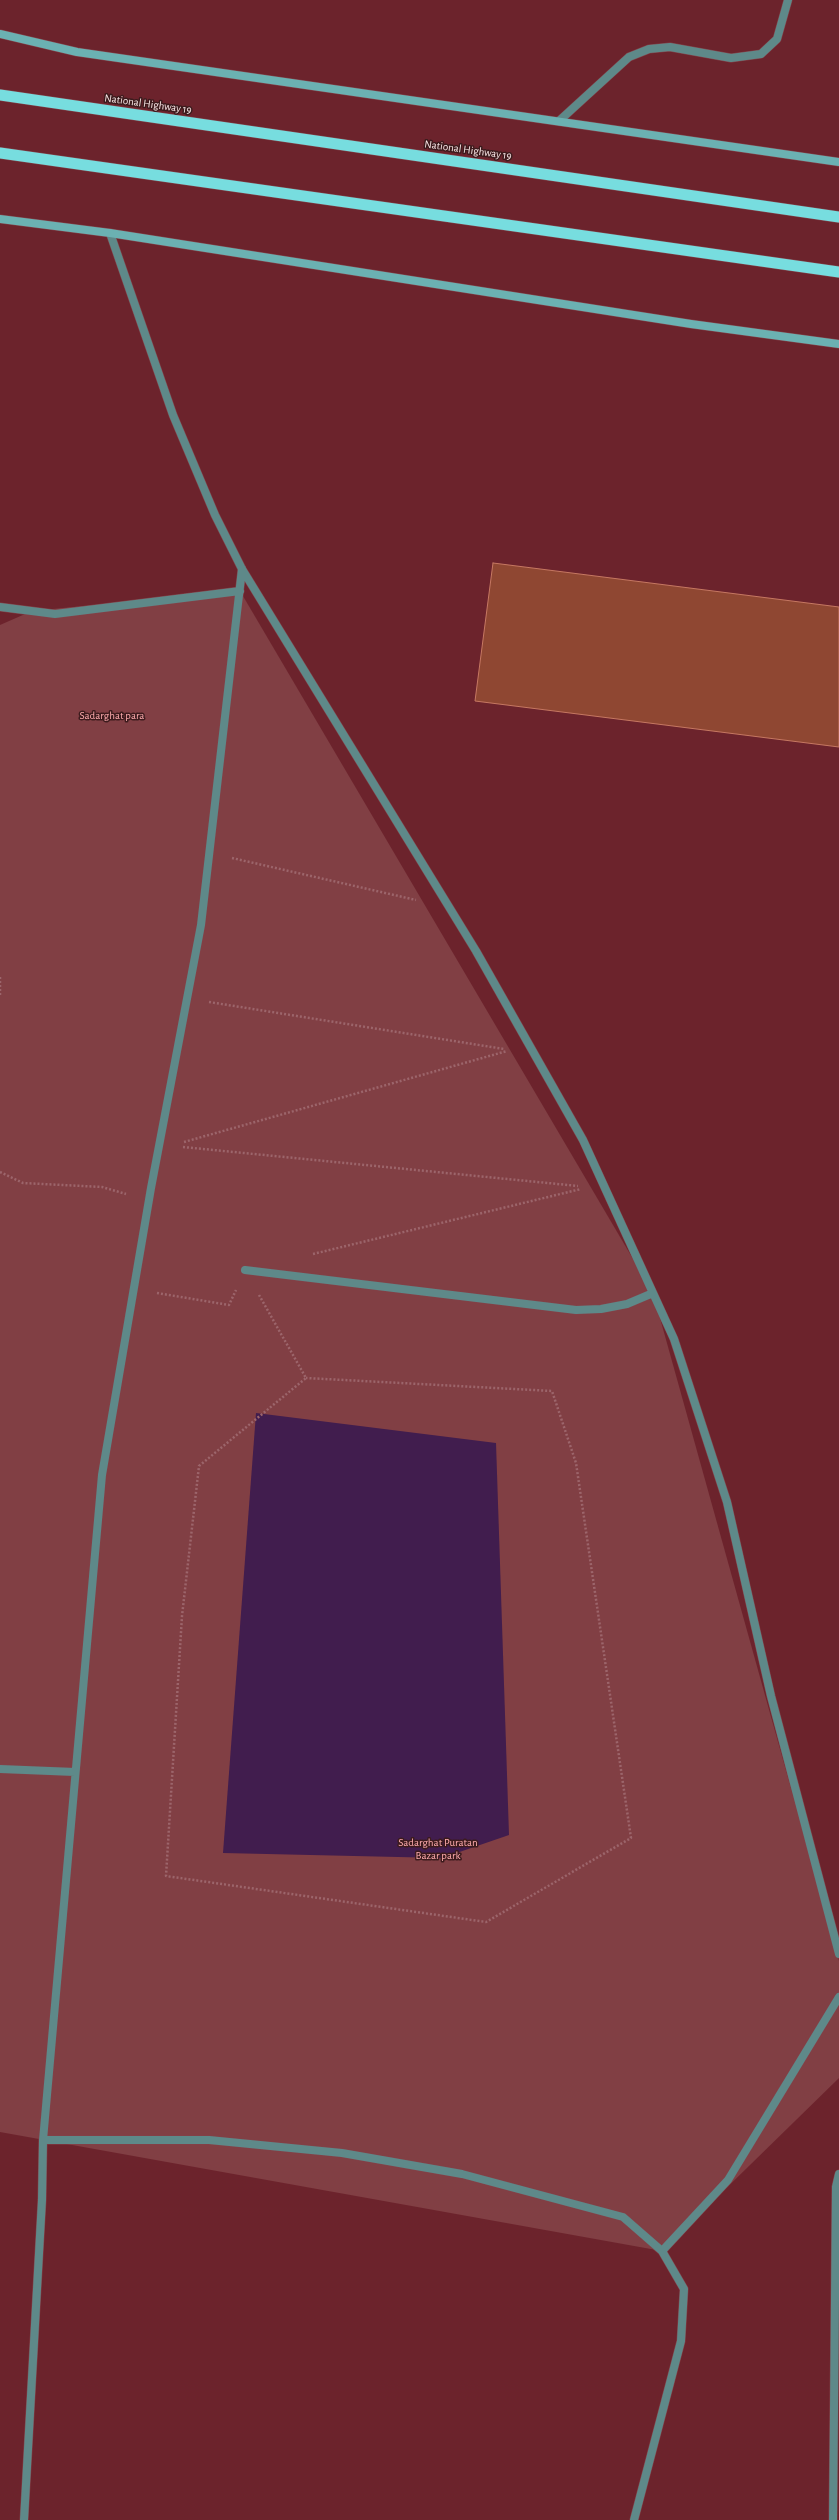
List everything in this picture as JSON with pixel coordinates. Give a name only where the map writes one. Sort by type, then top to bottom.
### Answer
[{"type":"highway","name":"National Highway 19","points":[[0,95],[839,217]]},
{"type":"highway","points":[[0,153],[78,166],[839,272]]},
{"type":"main road","points":[[0,34],[77,52],[839,162]]},
{"type":"main road","points":[[0,219],[110,233],[691,324],[839,344]]},
{"type":"street","points":[[559,121],[629,57],[649,49],[670,48],[731,58],[761,54],[778,39],[788,0]]},
{"type":"street","points":[[110,233],[173,416],[215,515],[242,569],[491,978],[583,1140],[674,1339],[727,1502],[771,1696],[839,1954]]},
{"type":"street","points":[[24,2520],[42,2200],[43,2140],[102,1475],[187,998],[211,853],[242,569]]},
{"type":"street","points":[[0,607],[55,614],[240,591]]},
{"type":"street","points":[[245,1270],[576,1310],[627,1304],[653,1293]]},
{"type":"street","points":[[0,1769],[76,1772]]},
{"type":"street","points":[[662,2251],[728,2180],[839,1997]]},
{"type":"street","points":[[43,2140],[209,2140],[342,2153],[462,2174],[623,2217],[662,2251],[684,2289],[681,2341],[634,2520]]},
{"type":"street","points":[[833,2520],[836,2187],[839,2174]]},
{"type":"path","points":[[211,853],[423,902]]},
{"type":"path","points":[[0,977],[0,996]]},
{"type":"path","points":[[187,998],[510,1050],[177,1146],[583,1188],[307,1255]]},
{"type":"path","points":[[0,1172],[23,1183],[102,1187],[130,1195]]},
{"type":"path","points":[[135,1289],[229,1305],[245,1270]]},
{"type":"path","points":[[245,1270],[306,1378]]},
{"type":"path","points":[[306,1378],[552,1391],[576,1462],[631,1838],[486,1922],[166,1876],[182,1616],[199,1466],[306,1378]]},
{"type":"green space","name":"Sadarghat Puratan Bazar park","points":[[240,591],[653,1293],[839,1961],[839,2078],[662,2251],[0,2132],[0,625],[32,611]]},
{"type":"shaded area","points":[[256,1413],[496,1443],[509,1835],[442,1858],[223,1853]]},
{"type":"building","points":[[493,563],[839,607],[839,747],[475,701]]},
{"type":"park label","name":"Sadarghat para","points":[[112,716]]}]
